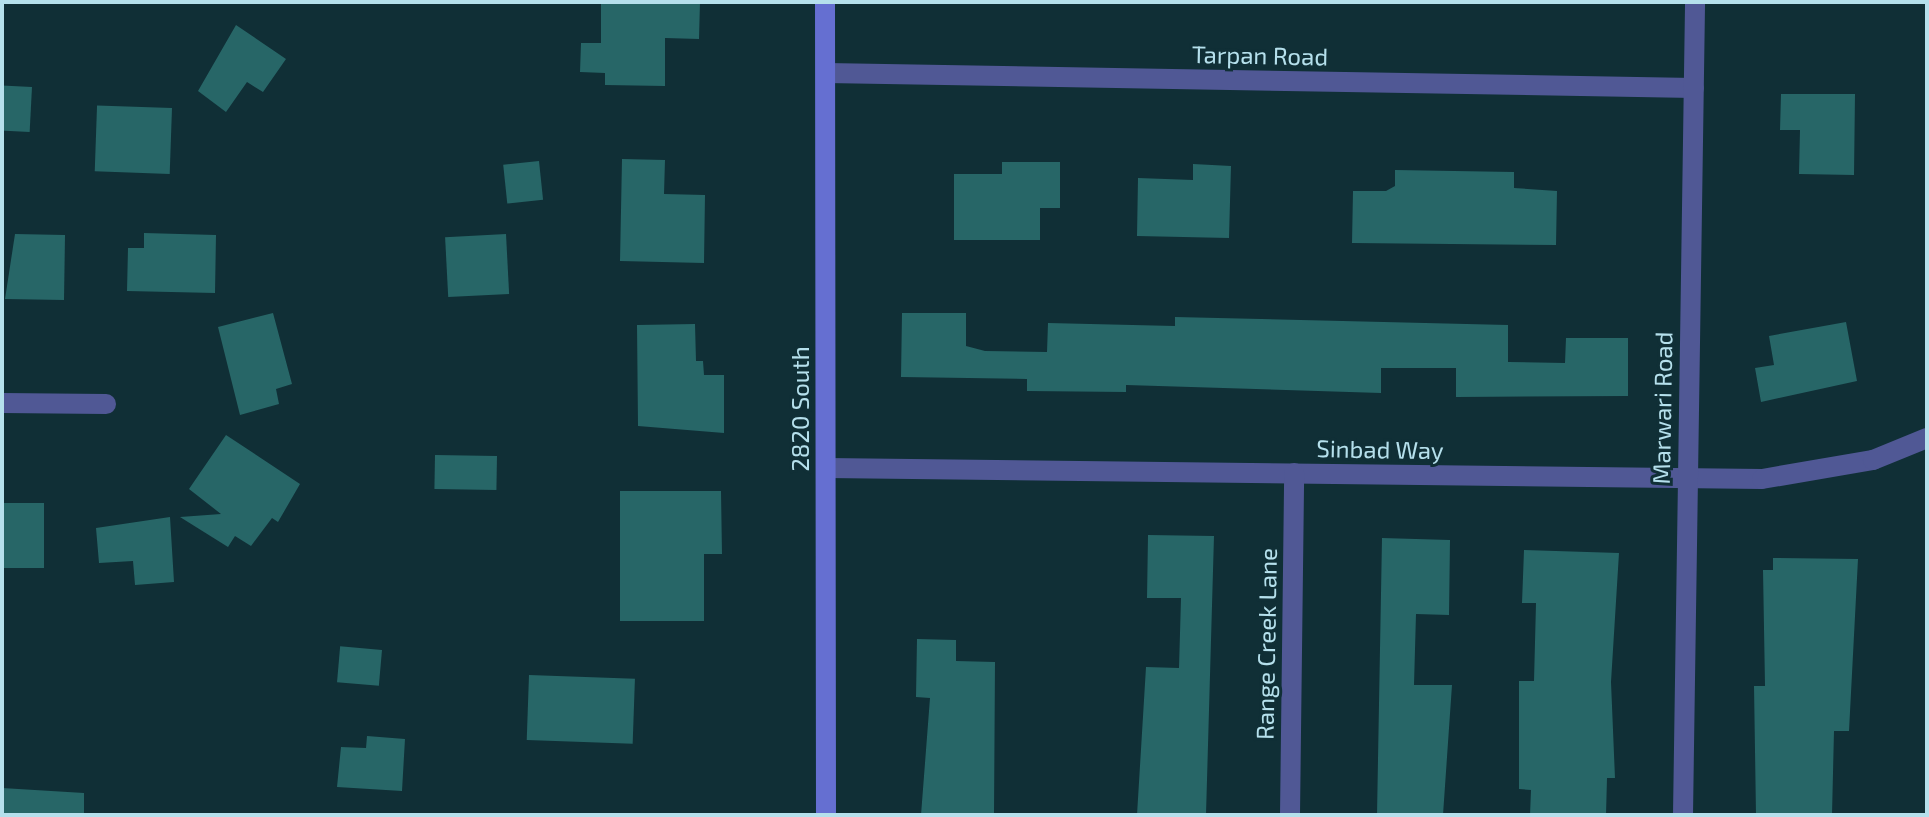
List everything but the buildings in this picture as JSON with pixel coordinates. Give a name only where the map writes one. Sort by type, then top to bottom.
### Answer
[{"type":"street","name":"2820 South","points":[[825,2],[826,815]]},
{"type":"street","name":"Marwari Road","points":[[1683,815],[1695,2]]},
{"type":"street","name":"Tarpan Road","points":[[826,73],[1694,88]]},
{"type":"street","points":[[2,403],[106,404]]},
{"type":"street","name":"Sinbad Way","points":[[827,468],[1687,479],[1821,473],[1927,438]]},
{"type":"street","name":"Range Creek Lane","points":[[1290,815],[1294,473]]}]
